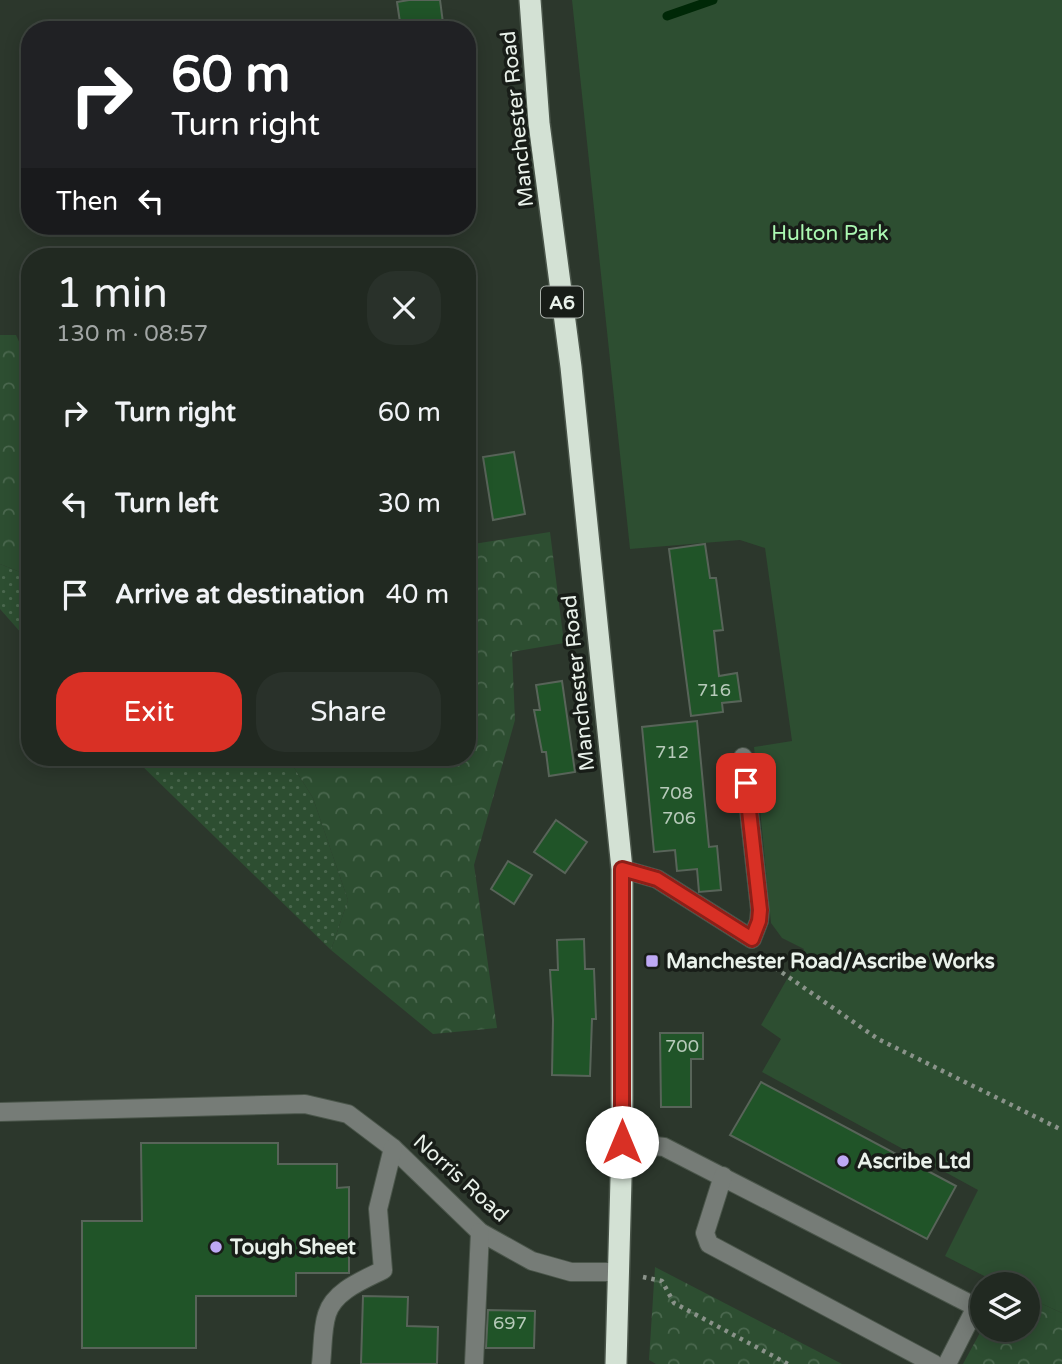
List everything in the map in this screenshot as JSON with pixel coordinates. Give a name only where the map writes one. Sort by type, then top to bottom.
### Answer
[{"type":"highway","name":"Manchester Road","points":[[530,0],[539,123],[572,381],[622,869],[622,1142],[616,1364]]},
{"type":"street","points":[[622,869],[657,879],[752,939],[760,910],[743,757]]},
{"type":"street","name":"Norris Road","points":[[0,1112],[305,1104],[348,1114],[393,1148],[480,1231],[532,1261],[551,1267],[571,1272],[618,1272]]},
{"type":"street","points":[[622,1142],[664,1147],[976,1307],[947,1364]]},
{"type":"street","points":[[321,1364],[326,1314],[334,1301],[343,1292],[383,1269],[378,1209],[393,1148]]},
{"type":"street","points":[[723,1176],[705,1233],[709,1244],[934,1364]]},
{"type":"street","points":[[474,1364],[480,1231]]},
{"type":"path","points":[[752,939],[762,959],[878,1039],[1062,1130]]},
{"type":"path","points":[[618,1272],[662,1281],[674,1303],[788,1364]]},
{"type":"green space","name":"Hulton Park","points":[[572,0],[1062,0],[1062,1313],[1040,1303],[1040,1272],[976,1272],[945,1256],[978,1190],[762,1072],[781,1039],[761,1025],[804,949],[782,938],[771,923],[754,747],[792,741],[765,548],[740,540],[630,549]]},
{"type":"green space","points":[[0,335],[16,335],[21,346],[21,572],[0,564]]},
{"type":"green space","points":[[550,532],[564,643],[512,652],[515,720],[474,865],[497,1028],[433,1034],[331,950],[348,900],[313,798],[293,766],[476,766],[476,544]]},
{"type":"green space","points":[[0,564],[21,572],[21,633],[0,609]]},
{"type":"green space","points":[[142,766],[293,766],[313,798],[348,900],[331,950]]},
{"type":"green space","points":[[655,1267],[842,1364],[656,1364],[649,1360]]},
{"type":"green space","points":[[1040,1303],[1062,1313],[1062,1364],[963,1364],[975,1342],[1040,1342]]},
{"type":"building","points":[[440,0],[443,21],[400,21],[397,2]]},
{"type":"building","points":[[514,452],[525,514],[493,520],[483,457]]},
{"type":"building","points":[[705,544],[710,578],[716,578],[723,630],[714,631],[719,676],[737,673],[741,701],[722,703],[723,712],[691,716],[669,549]]},
{"type":"building","points":[[562,681],[575,772],[549,776],[546,752],[542,752],[534,710],[540,710],[536,685]]},
{"type":"building","points":[[697,721],[709,847],[717,846],[721,890],[699,892],[697,869],[677,871],[675,850],[654,852],[642,727]]},
{"type":"building","points":[[556,820],[587,842],[565,873],[534,852]]},
{"type":"building","points":[[508,861],[532,875],[514,904],[491,889]]},
{"type":"building","points":[[584,939],[585,969],[594,969],[596,1019],[592,1019],[590,1076],[552,1075],[550,970],[558,970],[557,940]]},
{"type":"building","points":[[660,1033],[703,1033],[703,1059],[691,1059],[691,1107],[661,1107]]},
{"type":"building","name":"Ascribe Ltd","points":[[761,1082],[956,1186],[927,1239],[730,1135]]},
{"type":"building","name":"Tough Sheet","points":[[141,1143],[278,1143],[278,1164],[337,1164],[337,1188],[349,1187],[349,1273],[296,1273],[296,1296],[196,1296],[196,1348],[82,1348],[82,1221],[142,1221]]},
{"type":"building","points":[[363,1296],[408,1297],[407,1326],[438,1327],[437,1364],[361,1364]]},
{"type":"building","points":[[488,1310],[535,1311],[534,1348],[486,1348]]},
{"type":"waterway","points":[[667,16],[713,0]]},
{"type":"place","name":"Manchester Road/Ascribe Works","points":[[652,961]]},
{"type":"place","name":"Ascribe Ltd","points":[[843,1161]]},
{"type":"place","name":"Tough Sheet","points":[[216,1247]]},
{"type":"route","points":[[622,1142],[622,869],[657,879],[752,939],[760,910],[746,783]]}]
